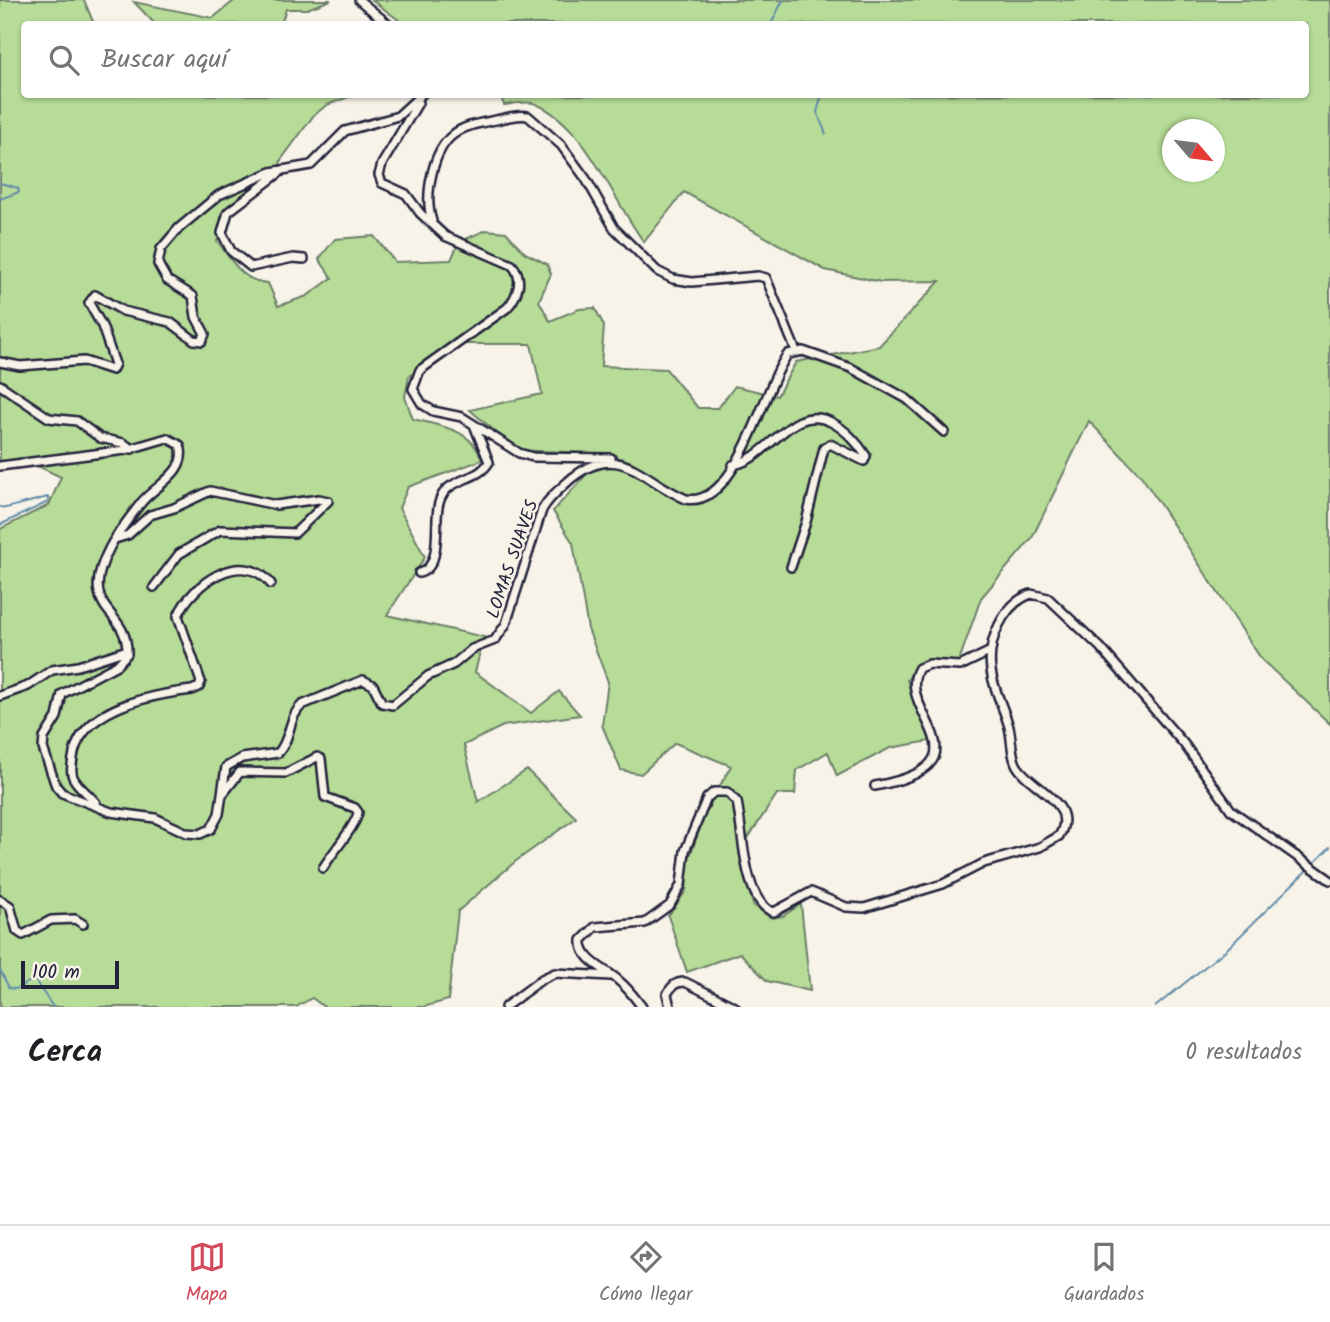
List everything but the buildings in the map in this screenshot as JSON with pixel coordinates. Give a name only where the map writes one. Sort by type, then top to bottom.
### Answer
[{"type":"street","points":[[359,0],[384,21]]},
{"type":"street","points":[[0,362],[20,366],[84,361],[113,370],[115,362],[102,326],[89,303],[95,295],[118,309],[170,322],[194,340],[204,340],[205,334],[196,317],[193,296],[164,277],[158,264],[161,250],[175,232],[219,195],[267,173],[315,163],[349,129],[398,116],[419,98]]},
{"type":"street","points":[[420,98],[379,175],[384,185],[406,194],[420,213],[433,222],[445,236],[500,258],[512,265],[518,274],[517,292],[507,308],[473,335],[423,367],[414,381],[414,393],[425,407],[462,417],[504,446],[527,456],[601,456],[618,461],[677,495],[693,500],[711,492],[733,465],[752,432],[779,367],[788,354],[796,351],[850,368],[903,396],[944,432]]},
{"type":"street","points":[[433,222],[429,209],[431,183],[440,153],[449,138],[473,125],[528,116],[561,145],[614,228],[657,271],[673,279],[692,282],[758,276],[766,278],[796,351]]},
{"type":"street","points":[[283,170],[228,212],[222,233],[231,251],[251,267],[293,258],[304,259]]},
{"type":"street","points":[[0,384],[49,418],[78,421],[100,438],[123,443],[131,449]]},
{"type":"street","points":[[733,465],[749,459],[799,420],[810,416],[824,419],[841,428],[866,456],[864,461],[832,444],[824,448],[806,522],[791,567]]},
{"type":"street","points":[[419,573],[428,569],[434,560],[439,527],[437,512],[443,493],[452,483],[485,468],[488,462],[474,425]]},
{"type":"street","points":[[0,466],[131,449],[169,438],[178,442],[182,457],[177,468],[141,503],[115,539],[100,573],[97,592],[99,601],[122,633],[127,650],[78,666],[52,670],[27,686],[0,696]]},
{"type":"street","name":"LOMAS SUAVES","points":[[127,650],[117,665],[62,694],[55,721],[43,741],[44,757],[58,789],[117,814],[155,818],[187,833],[200,834],[208,831],[216,822],[222,795],[223,773],[228,765],[242,758],[278,753],[284,746],[295,713],[302,705],[363,680],[373,685],[382,703],[393,705],[428,676],[454,664],[472,649],[498,639],[506,624],[545,504],[586,468],[600,462],[618,461]]},
{"type":"street","points":[[115,539],[128,535],[150,515],[174,509],[209,491],[276,505],[319,499],[328,501],[328,505],[315,513],[295,533],[220,530],[179,554],[154,587]]},
{"type":"street","points":[[99,806],[73,778],[74,753],[84,729],[92,721],[121,707],[198,687],[200,673],[178,616],[184,602],[222,572],[245,566],[264,575],[271,584]]},
{"type":"street","points":[[642,1007],[615,977],[586,955],[582,946],[584,937],[601,925],[649,922],[670,905],[680,890],[687,846],[706,800],[714,792],[727,792],[737,802],[754,891],[762,906],[774,912],[811,892],[846,907],[864,908],[943,884],[984,863],[1040,847],[1056,839],[1063,826],[1057,804],[1022,773],[1014,760],[1008,724],[992,677],[991,651],[1001,621],[1015,602],[1035,593],[1048,598],[1100,647],[1176,736],[1231,810],[1330,880]]},
{"type":"street","points":[[875,786],[914,777],[926,767],[934,755],[935,736],[914,685],[919,668],[929,664],[960,666],[991,651]]},
{"type":"street","points":[[222,795],[240,772],[286,773],[304,761],[317,757],[321,760],[325,797],[355,808],[358,813],[357,821],[335,847],[323,868]]},
{"type":"street","points":[[0,900],[10,906],[17,930],[23,935],[51,920],[75,919],[83,924]]},
{"type":"street","points":[[505,1007],[542,979],[555,973],[583,972],[615,977]]},
{"type":"street","points":[[670,1007],[667,994],[677,982],[685,982],[735,1007]]},
{"type":"green space","points":[[0,0],[84,0],[93,21],[21,21],[21,98],[346,98],[327,105],[314,115],[281,160],[278,174],[230,213],[217,241],[244,274],[259,282],[268,283],[278,306],[307,296],[332,278],[319,259],[335,239],[374,236],[395,262],[451,260],[459,242],[486,230],[506,232],[525,253],[547,264],[551,274],[539,301],[550,321],[579,309],[595,308],[604,326],[601,366],[666,369],[698,408],[718,408],[735,386],[777,396],[796,362],[879,346],[940,281],[881,282],[825,270],[684,192],[644,242],[597,165],[570,129],[554,114],[536,104],[525,102],[504,105],[501,98],[1309,98],[1309,21],[400,21],[372,0],[1330,0],[1330,724],[1262,660],[1142,477],[1089,421],[1032,538],[981,598],[958,664],[923,660],[907,680],[930,741],[890,748],[837,776],[828,752],[797,770],[795,794],[777,794],[739,852],[753,905],[771,918],[783,916],[801,904],[810,991],[767,981],[740,953],[687,972],[668,916],[686,891],[688,861],[708,807],[731,766],[675,743],[641,774],[621,770],[602,725],[608,682],[588,629],[573,543],[553,511],[605,454],[517,450],[470,410],[542,394],[531,344],[458,344],[409,376],[405,397],[413,419],[445,427],[463,435],[471,442],[482,460],[408,487],[399,508],[425,557],[387,615],[484,637],[475,672],[531,713],[559,691],[580,715],[503,726],[464,745],[478,802],[527,770],[576,818],[516,861],[458,911],[448,1000],[423,1007],[324,1007],[312,998],[296,1007],[0,1007],[0,529],[49,505],[61,477],[21,458],[0,462]]},
{"type":"green space","points":[[235,0],[331,0],[307,9],[286,9],[282,21],[152,21],[134,2],[213,18]]},
{"type":"waterway","points":[[772,21],[783,0]]},
{"type":"waterway","points":[[821,98],[817,112],[826,134]]},
{"type":"waterway","points":[[0,183],[18,188],[19,192],[0,199]]},
{"type":"waterway","points":[[0,507],[6,508],[48,497],[48,502],[0,525]]},
{"type":"waterway","points":[[1313,864],[1330,847]]},
{"type":"waterway","points":[[1155,1007],[1227,949],[1309,868]]},
{"type":"waterway","points":[[0,970],[9,988],[16,989],[34,979],[53,1007]]}]
